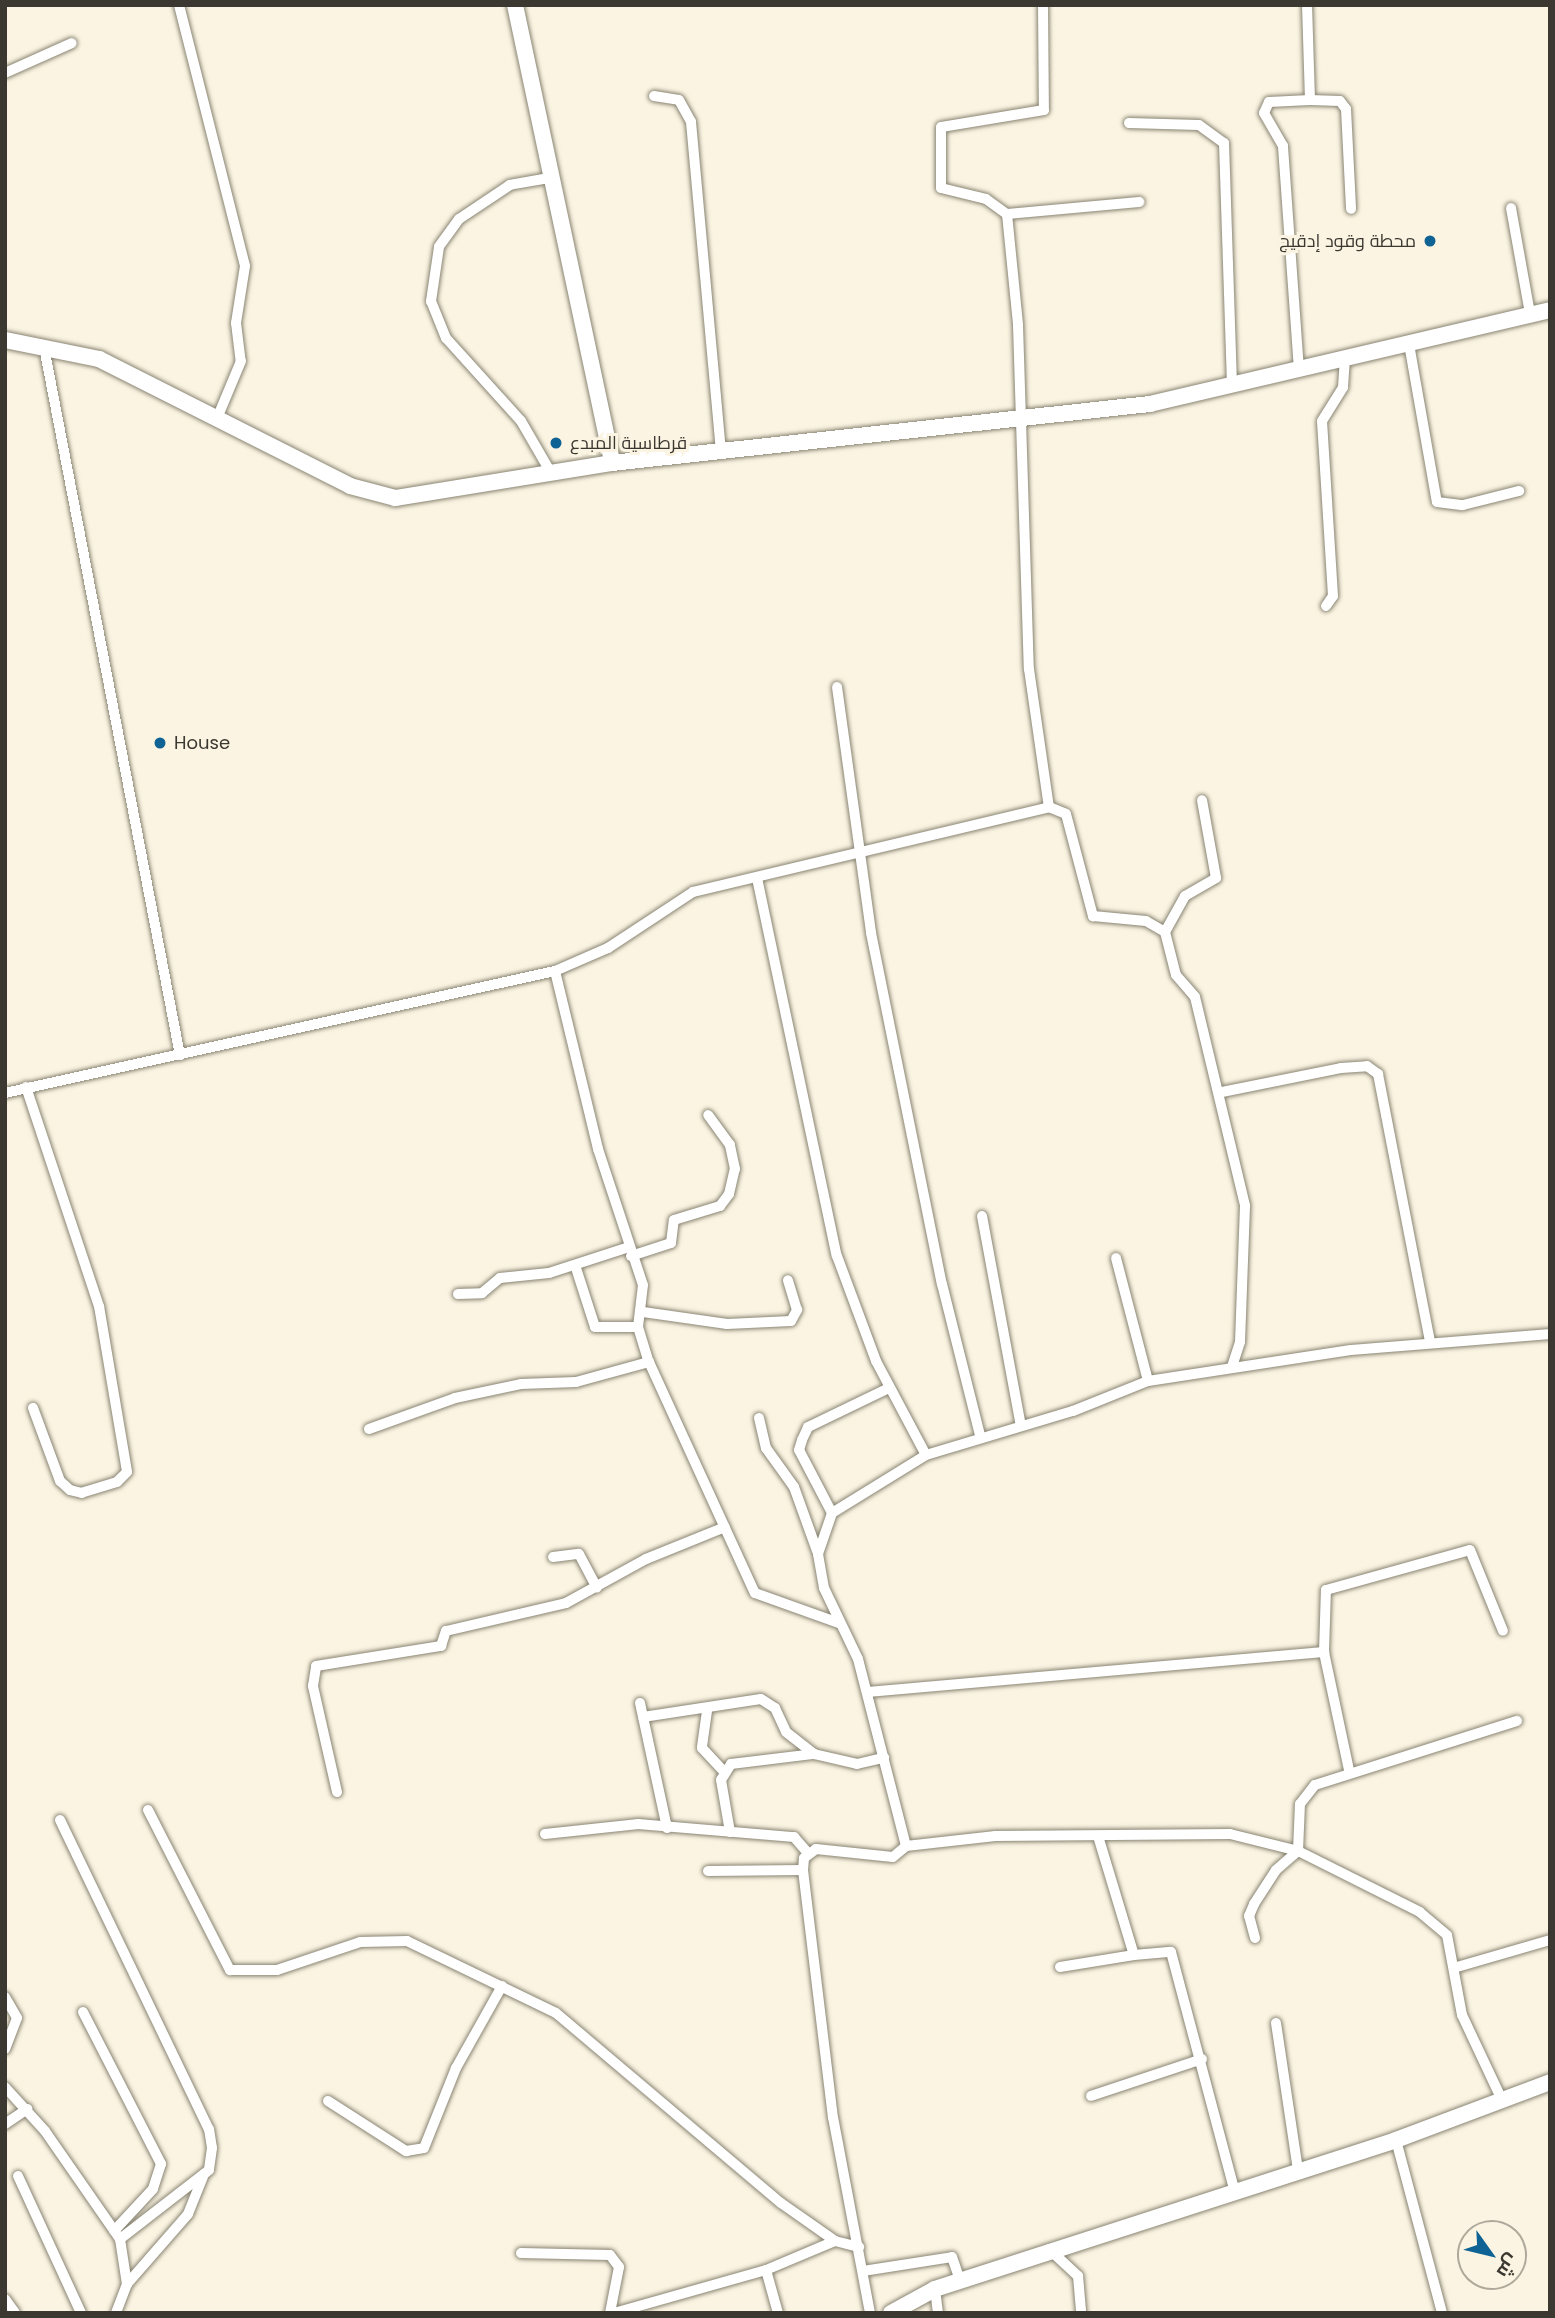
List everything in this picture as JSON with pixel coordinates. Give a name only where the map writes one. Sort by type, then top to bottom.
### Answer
[{"type":"street","points":[[178,5],[246,266],[236,323],[241,360],[218,416]]},
{"type":"street","points":[[515,5],[549,178],[612,463]]},
{"type":"street","points":[[1043,5],[1044,110],[947,124],[938,132],[943,191],[986,199],[1007,214],[1139,202]]},
{"type":"street","points":[[1307,5],[1310,100]]},
{"type":"street","points":[[5,73],[72,43]]},
{"type":"street","points":[[654,96],[679,100],[691,122],[721,453]]},
{"type":"street","points":[[1298,370],[1283,146],[1264,113],[1269,102],[1340,101],[1346,109],[1350,209]]},
{"type":"street","points":[[1129,123],[1199,125],[1224,143],[1232,385]]},
{"type":"street","points":[[549,178],[510,186],[459,219],[439,247],[431,301],[446,338],[521,421],[550,471]]},
{"type":"street","points":[[1511,208],[1530,314]]},
{"type":"street","points":[[1007,214],[1018,326],[1017,423],[1029,669],[1049,807]]},
{"type":"street","points":[[5,340],[99,359],[384,498],[612,463],[1017,423],[1232,385],[1550,310]]},
{"type":"street","points":[[1409,344],[1437,502],[1463,505],[1519,491]]},
{"type":"street","points":[[44,347],[180,1055]]},
{"type":"street","points":[[1325,606],[1333,596],[1322,421],[1343,387],[1345,359]]},
{"type":"street","points":[[836,687],[861,857],[942,1284],[980,1435]]},
{"type":"street","points":[[1165,932],[1185,896],[1216,878],[1202,800]]},
{"type":"street","points":[[5,1093],[555,971],[608,948],[671,901],[757,878],[861,857],[1049,807],[1066,814],[1093,916],[1146,920],[1165,932],[1176,975],[1195,997],[1222,1092],[1245,1206],[1240,1342],[1232,1367]]},
{"type":"street","points":[[757,878],[837,1256],[889,1388],[926,1455]]},
{"type":"street","points":[[555,971],[629,1252],[643,1285],[643,1311],[638,1327],[649,1362],[755,1592],[839,1622]]},
{"type":"street","points":[[1222,1092],[1341,1068],[1367,1066],[1378,1073],[1430,1342]]},
{"type":"street","points":[[26,1087],[99,1306],[127,1472],[117,1482],[82,1493],[70,1490],[60,1481],[33,1408]]},
{"type":"street","points":[[458,1294],[482,1293],[500,1278],[575,1265],[671,1243],[674,1220],[720,1206],[729,1194],[735,1169],[730,1145],[708,1115]]},
{"type":"street","points":[[982,1216],[1020,1422]]},
{"type":"street","points":[[1116,1258],[1148,1381]]},
{"type":"street","points":[[575,1265],[595,1327],[638,1327]]},
{"type":"street","points":[[643,1311],[727,1324],[791,1321],[797,1310],[788,1279]]},
{"type":"street","points":[[818,1554],[832,1513],[926,1455],[1020,1422],[1073,1411],[1148,1381],[1232,1367],[1430,1342],[1550,1334]]},
{"type":"street","points":[[369,1429],[455,1398],[521,1384],[576,1382],[649,1362]]},
{"type":"street","points":[[784,1470],[799,1450],[808,1427],[889,1388]]},
{"type":"street","points":[[759,1418],[766,1448],[784,1470],[818,1554],[839,1622],[867,1692],[906,1846]]},
{"type":"street","points":[[799,1450],[832,1513]]},
{"type":"street","points":[[337,1792],[313,1686],[316,1666],[441,1646],[446,1631],[531,1614],[597,1588],[646,1559],[725,1527]]},
{"type":"street","points":[[1349,1770],[1324,1652],[1326,1590],[1465,1549],[1476,1557],[1503,1631]]},
{"type":"street","points":[[553,1558],[578,1553],[597,1588]]},
{"type":"street","points":[[867,1692],[1324,1652]]},
{"type":"street","points":[[643,1717],[706,1711],[761,1699],[775,1708],[786,1732],[814,1754]]},
{"type":"street","points":[[640,1703],[667,1828]]},
{"type":"street","points":[[706,1711],[702,1748],[725,1773]]},
{"type":"street","points":[[1255,1938],[1249,1916],[1276,1870],[1298,1851],[1306,1792],[1349,1770],[1517,1721]]},
{"type":"street","points":[[730,1832],[720,1780],[743,1759],[814,1754],[857,1764],[884,1758]]},
{"type":"street","points":[[148,1810],[230,1970],[249,1974],[291,1967],[376,1938],[407,1941],[502,1986],[584,2034],[641,2091],[835,2241],[859,2247]]},
{"type":"street","points":[[60,1820],[209,2129],[212,2161],[188,2214],[127,2284],[116,2313]]},
{"type":"street","points":[[545,1834],[604,1824],[730,1832],[794,1837],[808,1853],[893,1857],[906,1846],[995,1836],[1230,1834],[1298,1851],[1434,1922],[1447,1935],[1457,1967],[1462,2015],[1502,2100]]},
{"type":"street","points":[[1098,1836],[1134,1955]]},
{"type":"street","points":[[808,1853],[803,1870],[833,2118],[870,2313]]},
{"type":"street","points":[[708,1871],[803,1870]]},
{"type":"street","points":[[1457,1967],[1550,1940]]},
{"type":"street","points":[[1060,1968],[1134,1955],[1171,1952],[1202,2059],[1234,2189]]},
{"type":"street","points":[[328,2101],[406,2151],[424,2148],[456,2068],[502,1986]]},
{"type":"street","points":[[5,1997],[17,2018],[5,2049]]},
{"type":"street","points":[[82,2012],[161,2164],[153,2189],[117,2235]]},
{"type":"street","points":[[1276,2023],[1298,2169]]},
{"type":"street","points":[[1091,2096],[1202,2059]]},
{"type":"street","points":[[891,2313],[935,2289],[960,2280],[1234,2189],[1396,2140],[1550,2082]]},
{"type":"street","points":[[5,2087],[27,2109],[117,2235],[127,2284]]},
{"type":"street","points":[[5,2124],[27,2109]]},
{"type":"street","points":[[1396,2140],[1442,2313]]},
{"type":"street","points":[[117,2235],[204,2174]]},
{"type":"street","points":[[18,2176],[81,2313]]},
{"type":"street","points":[[521,2253],[610,2255],[619,2267],[612,2313],[766,2270],[835,2241]]},
{"type":"street","points":[[1049,2249],[1078,2276],[1080,2313]]},
{"type":"street","points":[[863,2272],[952,2257],[960,2280]]},
{"type":"street","points":[[766,2270],[778,2313]]},
{"type":"street","points":[[935,2289],[937,2313]]},
{"type":"street","points":[[5,2299],[15,2313]]},
{"type":"place","name":"محطة وقود إدقيج","points":[[1430,241]]},
{"type":"place","name":"قرطاسية المبدع","points":[[556,443]]},
{"type":"place","name":"House","points":[[160,743]]}]
